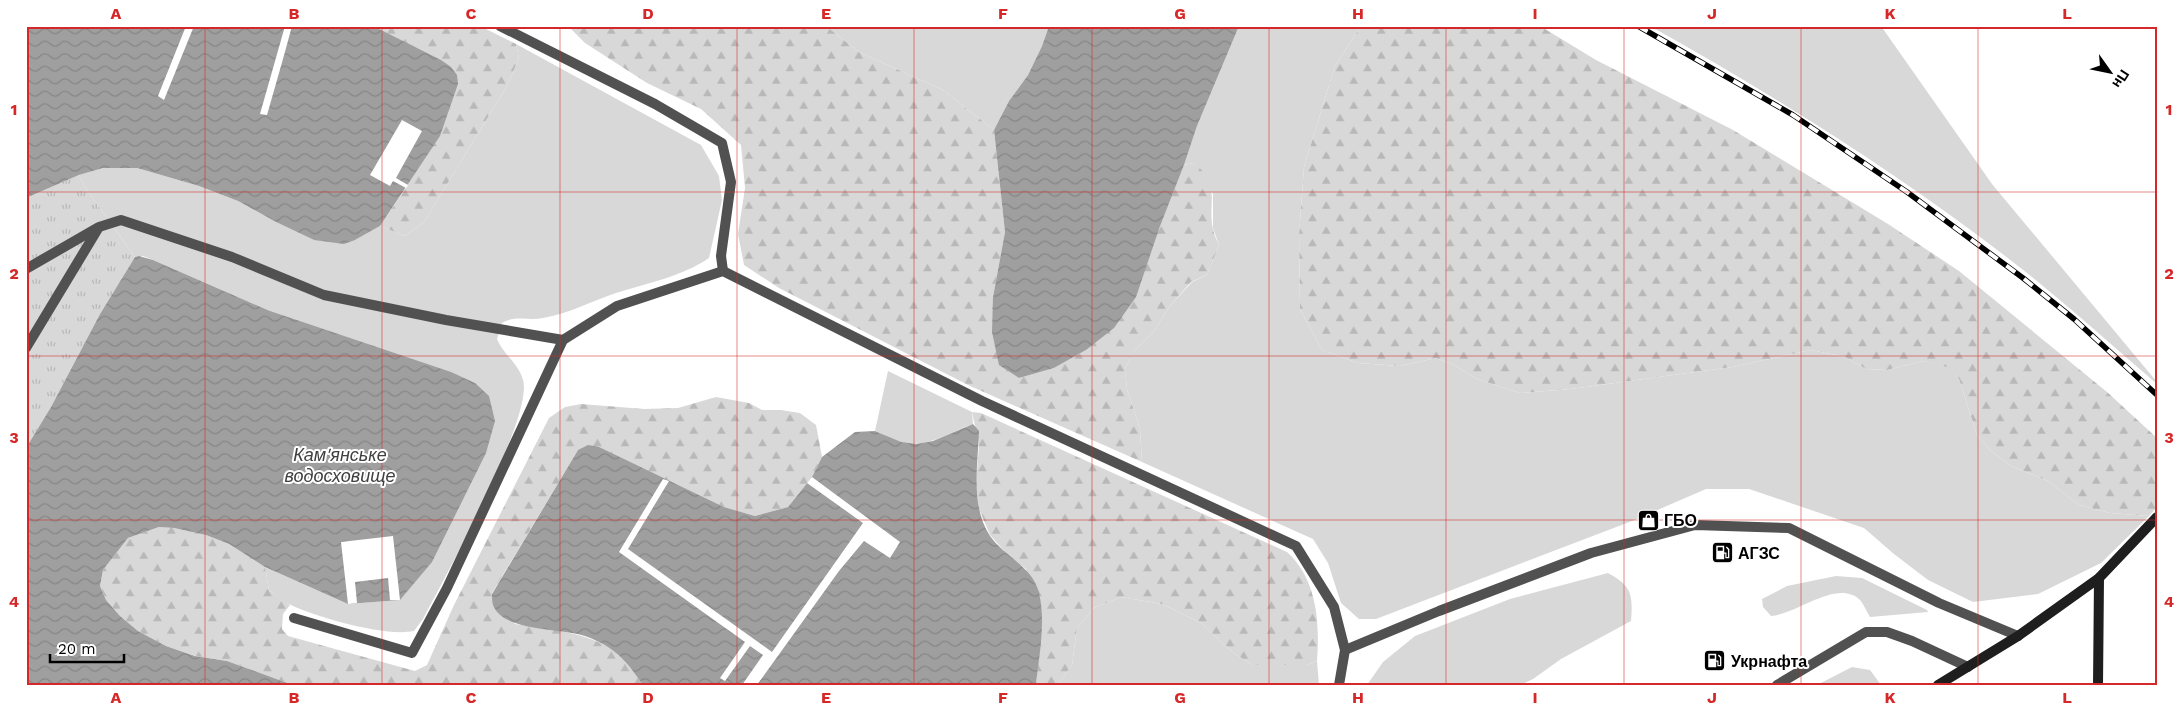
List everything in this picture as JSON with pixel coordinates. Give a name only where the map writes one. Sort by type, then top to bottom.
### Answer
[{"type":"street","points":[[500,26],[655,104],[722,143],[731,182],[721,256],[723,271]]},
{"type":"street","points":[[26,269],[100,227],[121,220],[232,257],[324,295],[446,320],[563,340]]},
{"type":"street","points":[[26,348],[100,227]]},
{"type":"street","points":[[294,618],[412,653],[447,588],[563,340],[618,306],[723,271],[982,401],[1296,546],[1334,607],[1345,650],[1339,685]]},
{"type":"street","points":[[1938,685],[2018,636],[2099,578],[2157,517]]},
{"type":"street","points":[[1345,650],[1439,611],[1591,553],[1695,526],[1789,528],[1939,603],[2018,636]]},
{"type":"street","points":[[2098,685],[2099,578]]},
{"type":"street","points":[[1777,685],[1866,632],[1887,632],[1912,641],[1968,667]]},
{"type":"green space","points":[[373,26],[480,26],[516,44],[519,58],[507,86],[424,222],[405,236],[380,226],[408,185]]},
{"type":"green space","points":[[568,26],[826,26],[859,52],[943,90],[994,130],[1005,232],[993,297],[1019,378],[1054,368],[1086,350],[1159,229],[1184,165],[1194,163],[1203,171],[1211,186],[1213,231],[1219,245],[1207,275],[1191,282],[1169,307],[1154,331],[1133,352],[1125,369],[1127,389],[1140,429],[1142,462],[968,385],[779,288],[744,265],[738,234],[745,188],[741,145],[701,109],[647,83],[585,43]]},
{"type":"green space","points":[[826,26],[1049,26],[1028,75],[1009,101],[994,130],[943,90],[859,52]]},
{"type":"green space","points":[[1239,26],[1361,26],[1335,66],[1304,167],[1299,235],[1300,309],[1322,350],[1358,363],[1400,366],[1436,358],[1452,364],[1477,379],[1520,393],[1571,389],[1732,367],[1811,350],[1845,357],[1866,369],[1887,370],[1923,361],[1951,367],[1959,379],[1977,435],[1990,450],[2011,466],[2048,481],[2079,505],[2110,513],[2149,516],[2101,563],[2038,594],[1973,602],[1928,580],[1864,528],[1749,489],[1706,489],[1632,521],[1376,619],[1359,619],[1341,603],[1328,563],[1313,539],[1142,462],[1140,429],[1127,389],[1125,369],[1133,352],[1154,331],[1169,307],[1192,282],[1207,275],[1219,245],[1213,228],[1213,194],[1194,163],[1184,165],[1197,126]]},
{"type":"green space","points":[[1361,26],[1540,26],[1596,60],[1733,130],[1888,224],[1959,271],[2107,392],[2157,438],[2157,507],[2149,516],[2110,513],[2079,505],[2048,481],[2011,466],[1990,450],[1977,435],[1959,379],[1951,368],[1923,361],[1887,370],[1866,369],[1845,357],[1811,350],[1732,367],[1571,389],[1520,393],[1477,379],[1452,364],[1436,358],[1400,366],[1358,363],[1322,350],[1300,309],[1299,235],[1304,167],[1335,66]]},
{"type":"green space","points":[[1650,26],[1881,26],[1992,184],[2157,384],[2027,273],[1937,205],[1843,142],[1748,82]]},
{"type":"green space","points":[[516,44],[701,145],[719,176],[722,200],[709,258],[675,275],[616,293],[562,314],[538,319],[512,319],[502,323],[497,339],[518,369],[523,380],[523,399],[515,427],[502,461],[467,535],[423,619],[414,631],[402,632],[370,629],[335,621],[303,610],[285,602],[269,590],[265,567],[348,604],[400,600],[270,311],[143,256],[135,257],[85,187],[79,175],[103,168],[137,168],[199,186],[238,201],[314,240],[355,240],[380,226],[405,236],[424,222],[507,86],[519,58]]},
{"type":"green space","points":[[79,175],[85,187],[135,257],[100,314],[51,407],[26,448],[26,198]]},
{"type":"green space","points":[[888,371],[972,412],[973,424],[930,441],[912,444],[900,442],[875,431]]},
{"type":"green space","points":[[716,397],[749,403],[762,410],[800,413],[816,425],[822,457],[812,477],[788,507],[755,516],[724,507],[663,478],[578,450],[492,593],[515,624],[573,634],[601,643],[628,662],[643,685],[293,685],[227,661],[196,656],[166,646],[138,631],[120,616],[106,600],[100,586],[103,570],[128,538],[159,527],[174,528],[206,535],[229,544],[265,567],[269,590],[290,605],[283,614],[282,629],[288,636],[415,671],[427,665],[454,605],[549,418],[565,407],[581,404],[644,409],[678,408]]},
{"type":"green space","points":[[972,412],[981,413],[1287,552],[1305,575],[1314,602],[1318,632],[1317,661],[1307,665],[1252,665],[1231,651],[1201,623],[1162,604],[1121,597],[1094,608],[1077,628],[1072,665],[1058,685],[1036,685],[1042,623],[1026,569],[1007,554],[990,535],[979,509],[976,485],[979,444]]},
{"type":"green space","points":[[1608,573],[1622,582],[1629,592],[1632,604],[1631,621],[1561,659],[1533,679],[1520,685],[1367,685],[1383,662],[1415,636],[1510,599]]},
{"type":"green space","points":[[1836,576],[1862,578],[1928,612],[1870,617],[1860,600],[1851,594],[1840,593],[1817,599],[1793,610],[1771,616],[1763,607],[1762,599],[1787,586]]},
{"type":"green space","points":[[1121,597],[1162,604],[1201,623],[1231,651],[1252,665],[1307,665],[1317,661],[1319,685],[1058,685],[1072,665],[1077,628],[1094,608]]},
{"type":"green space","points":[[1852,667],[1870,670],[1881,685],[1817,685]]},
{"type":"water","points":[[26,26],[373,26],[441,60],[451,67],[457,75],[458,84],[440,136],[380,226],[344,244],[314,240],[238,201],[199,186],[137,168],[103,168],[79,175],[26,198]]},
{"type":"water","points":[[1049,26],[1239,26],[1197,126],[1136,297],[1114,328],[1086,350],[1054,368],[1019,378],[999,365],[992,332],[993,297],[1005,232],[994,130],[1009,101],[1028,75]]},
{"type":"water","name":"Кам'янське водосховище","points":[[139,256],[153,260],[270,311],[451,372],[475,383],[489,396],[495,421],[486,453],[432,562],[400,600],[348,604],[265,567],[229,544],[206,535],[174,528],[159,527],[128,538],[103,570],[100,586],[106,600],[120,616],[138,631],[166,646],[195,656],[227,661],[293,685],[26,685],[26,448],[51,407],[100,314],[135,257]]},
{"type":"water","points":[[973,424],[979,431],[977,498],[984,524],[996,543],[1031,576],[1039,593],[1042,627],[1036,685],[643,685],[619,655],[595,640],[575,633],[520,625],[499,614],[493,605],[492,594],[578,450],[588,445],[599,447],[724,507],[755,516],[788,507],[812,477],[822,457],[855,432],[875,431],[901,442],[916,444],[933,441]]},
{"type":"pier","points":[[186,26],[194,26],[164,100],[158,96]]},
{"type":"pier","points":[[285,26],[292,26],[283,59],[267,115],[260,114]]},
{"type":"pier","points":[[402,120],[422,131],[396,178],[408,185],[406,188],[393,181],[390,186],[370,175]]},
{"type":"pier","points":[[812,477],[900,542],[890,558],[864,541],[839,571],[757,685],[742,685],[763,655],[750,646],[725,681],[720,678],[745,642],[619,552],[663,479],[669,481],[628,549],[772,652],[863,523],[807,483]]},
{"type":"pier","points":[[393,536],[400,600],[390,600],[388,578],[355,582],[357,603],[348,604],[341,542]]},
{"type":"railway","points":[[1638,26],[1793,115],[1907,192],[2023,278],[2074,319],[2157,395]]},
{"type":"place","name":"ГБО","points":[[1648,520]]},
{"type":"place","name":"АГЗС","points":[[1722,553]]},
{"type":"place","name":"Укрнафта","points":[[1715,661]]}]
